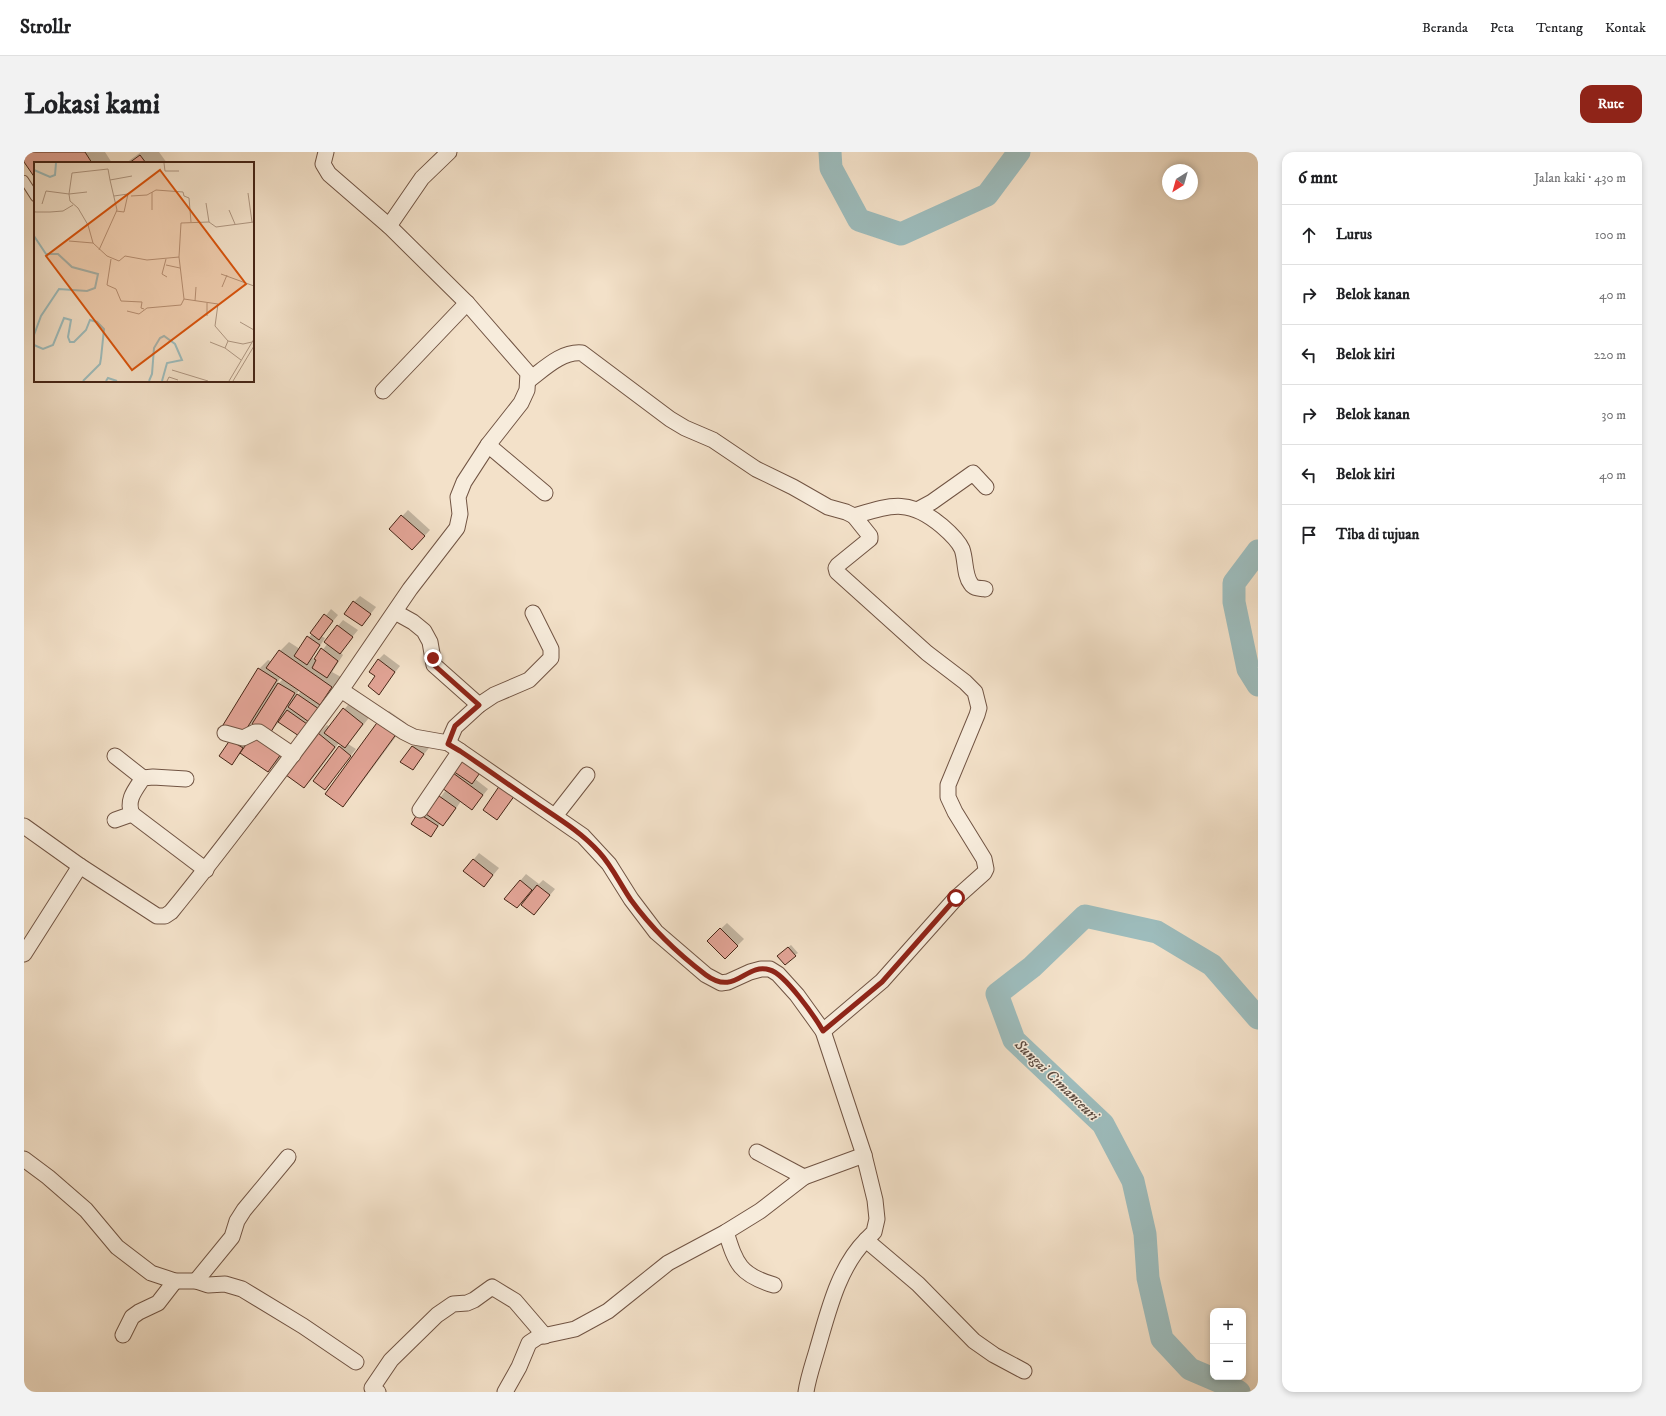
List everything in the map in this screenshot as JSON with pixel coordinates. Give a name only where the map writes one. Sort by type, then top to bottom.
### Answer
[{"type":"street","points":[[24,826],[80,866],[157,916],[165,916],[170,912],[206,870],[252,811],[457,528],[460,514],[458,497],[464,482],[488,446],[522,403],[529,380],[528,373],[466,303],[389,226],[329,174],[323,164],[326,152]]},
{"type":"street","points":[[389,226],[422,178],[449,152]]},
{"type":"street","points":[[383,391],[466,303]]},
{"type":"street","points":[[529,380],[562,357],[574,352],[582,353],[675,422],[713,440],[756,469],[793,487],[828,507],[854,516],[870,536],[870,539],[838,565],[836,568],[837,572],[927,653],[965,682],[975,692],[979,708],[948,785],[948,797],[954,812],[984,859],[986,869],[956,898],[882,982],[823,1031]]},
{"type":"street","points":[[488,446],[545,493]]},
{"type":"street","points":[[919,509],[932,502],[973,473],[986,487]]},
{"type":"street","points":[[854,516],[885,506],[919,509],[951,534],[962,549],[970,583],[976,588],[985,588]]},
{"type":"street","points":[[395,612],[424,630],[430,642],[434,665],[479,705]]},
{"type":"street","points":[[420,810],[454,747],[455,726],[479,705],[494,695],[529,680],[551,658],[551,649],[533,613]]},
{"type":"street","points":[[341,690],[404,732],[414,737],[454,747],[583,836],[600,853],[631,899],[656,932],[694,966],[713,980],[721,983],[735,980],[750,972],[761,969],[770,969],[778,974],[797,995],[823,1031],[864,1155],[875,1200],[877,1219],[874,1232],[858,1248],[838,1286],[828,1314],[806,1392]]},
{"type":"street","points":[[225,733],[243,738],[255,732],[259,732],[293,755]]},
{"type":"street","points":[[115,756],[143,778],[153,777],[186,779]]},
{"type":"street","points":[[555,816],[587,775]]},
{"type":"street","points":[[143,778],[130,799],[129,807],[132,814],[206,870]]},
{"type":"street","points":[[115,820],[132,814]]},
{"type":"street","points":[[24,954],[80,866]]},
{"type":"street","points":[[757,1152],[804,1177]]},
{"type":"street","points":[[505,1392],[519,1367],[529,1343],[538,1337],[575,1329],[608,1311],[668,1263],[726,1232],[760,1211],[804,1177],[864,1155]]},
{"type":"street","points":[[196,1281],[232,1237],[237,1221],[244,1210],[288,1157]]},
{"type":"street","points":[[24,1159],[48,1177],[86,1210],[117,1247],[151,1273],[176,1281],[196,1281],[208,1285],[225,1284],[242,1289],[303,1326],[356,1362]]},
{"type":"street","points":[[726,1232],[734,1257],[740,1266],[748,1274],[760,1281],[774,1285]]},
{"type":"street","points":[[866,1240],[918,1284],[974,1341],[994,1355],[1024,1371]]},
{"type":"street","points":[[123,1335],[132,1318],[139,1312],[158,1303],[176,1281]]},
{"type":"street","points":[[378,1392],[372,1388],[391,1360],[437,1314],[454,1304],[467,1303],[474,1300],[492,1287],[514,1301],[545,1336]]},
{"type":"lane","points":[[24,180],[34,195]]},
{"type":"building","points":[[24,152],[85,152],[91,162],[34,162],[34,177],[24,162]]},
{"type":"building","points":[[140,155],[145,162],[130,162]]},
{"type":"building","points":[[401,515],[425,536],[412,550],[389,529]]},
{"type":"building","points":[[353,601],[371,614],[362,626],[344,614]]},
{"type":"building","points":[[324,614],[333,621],[319,640],[310,633]]},
{"type":"building","points":[[337,625],[353,637],[340,654],[324,642]]},
{"type":"building","points":[[307,636],[320,645],[307,665],[294,656]]},
{"type":"building","points":[[321,648],[338,661],[327,678],[312,668],[316,660],[314,659]]},
{"type":"building","points":[[279,650],[332,687],[320,705],[266,668]]},
{"type":"building","points":[[378,659],[395,672],[379,695],[368,686],[375,676],[369,672]]},
{"type":"building","points":[[258,668],[277,680],[242,736],[223,725]]},
{"type":"building","points":[[278,683],[295,693],[269,735],[252,724]]},
{"type":"building","points":[[297,694],[319,709],[309,722],[288,707]]},
{"type":"building","points":[[343,708],[363,724],[345,748],[324,733]]},
{"type":"building","points":[[287,710],[307,724],[299,736],[278,722]]},
{"type":"building","points":[[379,720],[397,733],[343,807],[325,794]]},
{"type":"building","points":[[318,733],[335,747],[304,788],[286,775]]},
{"type":"building","points":[[253,735],[281,754],[268,772],[240,753]]},
{"type":"building","points":[[230,740],[243,748],[232,765],[219,756]]},
{"type":"building","points":[[339,746],[351,756],[325,790],[313,781]]},
{"type":"building","points":[[412,746],[424,754],[413,770],[400,762]]},
{"type":"building","points":[[463,757],[482,770],[472,784],[453,771]]},
{"type":"building","points":[[453,773],[483,795],[472,810],[442,788]]},
{"type":"building","points":[[500,785],[515,795],[497,820],[483,810]]},
{"type":"building","points":[[439,796],[456,808],[443,826],[426,814]]},
{"type":"building","points":[[418,813],[438,826],[431,837],[411,824]]},
{"type":"building","points":[[473,859],[493,875],[484,887],[463,871]]},
{"type":"building","points":[[520,880],[532,890],[517,908],[504,899]]},
{"type":"building","points":[[537,885],[550,895],[534,915],[521,905]]},
{"type":"building","points":[[720,928],[738,946],[725,959],[707,941]]},
{"type":"building","points":[[788,947],[796,956],[785,965],[777,956]]},
{"type":"waterway","name":"Sungai Cimanceuri","points":[[830,152],[831,168],[859,220],[901,234],[987,195],[1019,152]]},
{"type":"waterway","name":"Sungai Cimanceuri","points":[[1258,551],[1234,583],[1234,602],[1248,669],[1258,685]]},
{"type":"waterway","name":"Sungai Cimanceuri","points":[[1239,1392],[1230,1386],[1190,1369],[1162,1339],[1148,1278],[1145,1234],[1133,1181],[1103,1124],[1014,1040],[997,994],[1032,967],[1085,916],[1157,932],[1212,965],[1258,1018]]},
{"type":"route","points":[[433,658],[434,665],[479,705],[455,726],[448,744],[583,836],[609,864],[631,899],[656,932],[694,966],[713,980],[721,983],[735,980],[750,972],[761,969],[770,969],[778,974],[797,995],[818,1021],[823,1031],[882,982],[956,898]]}]
